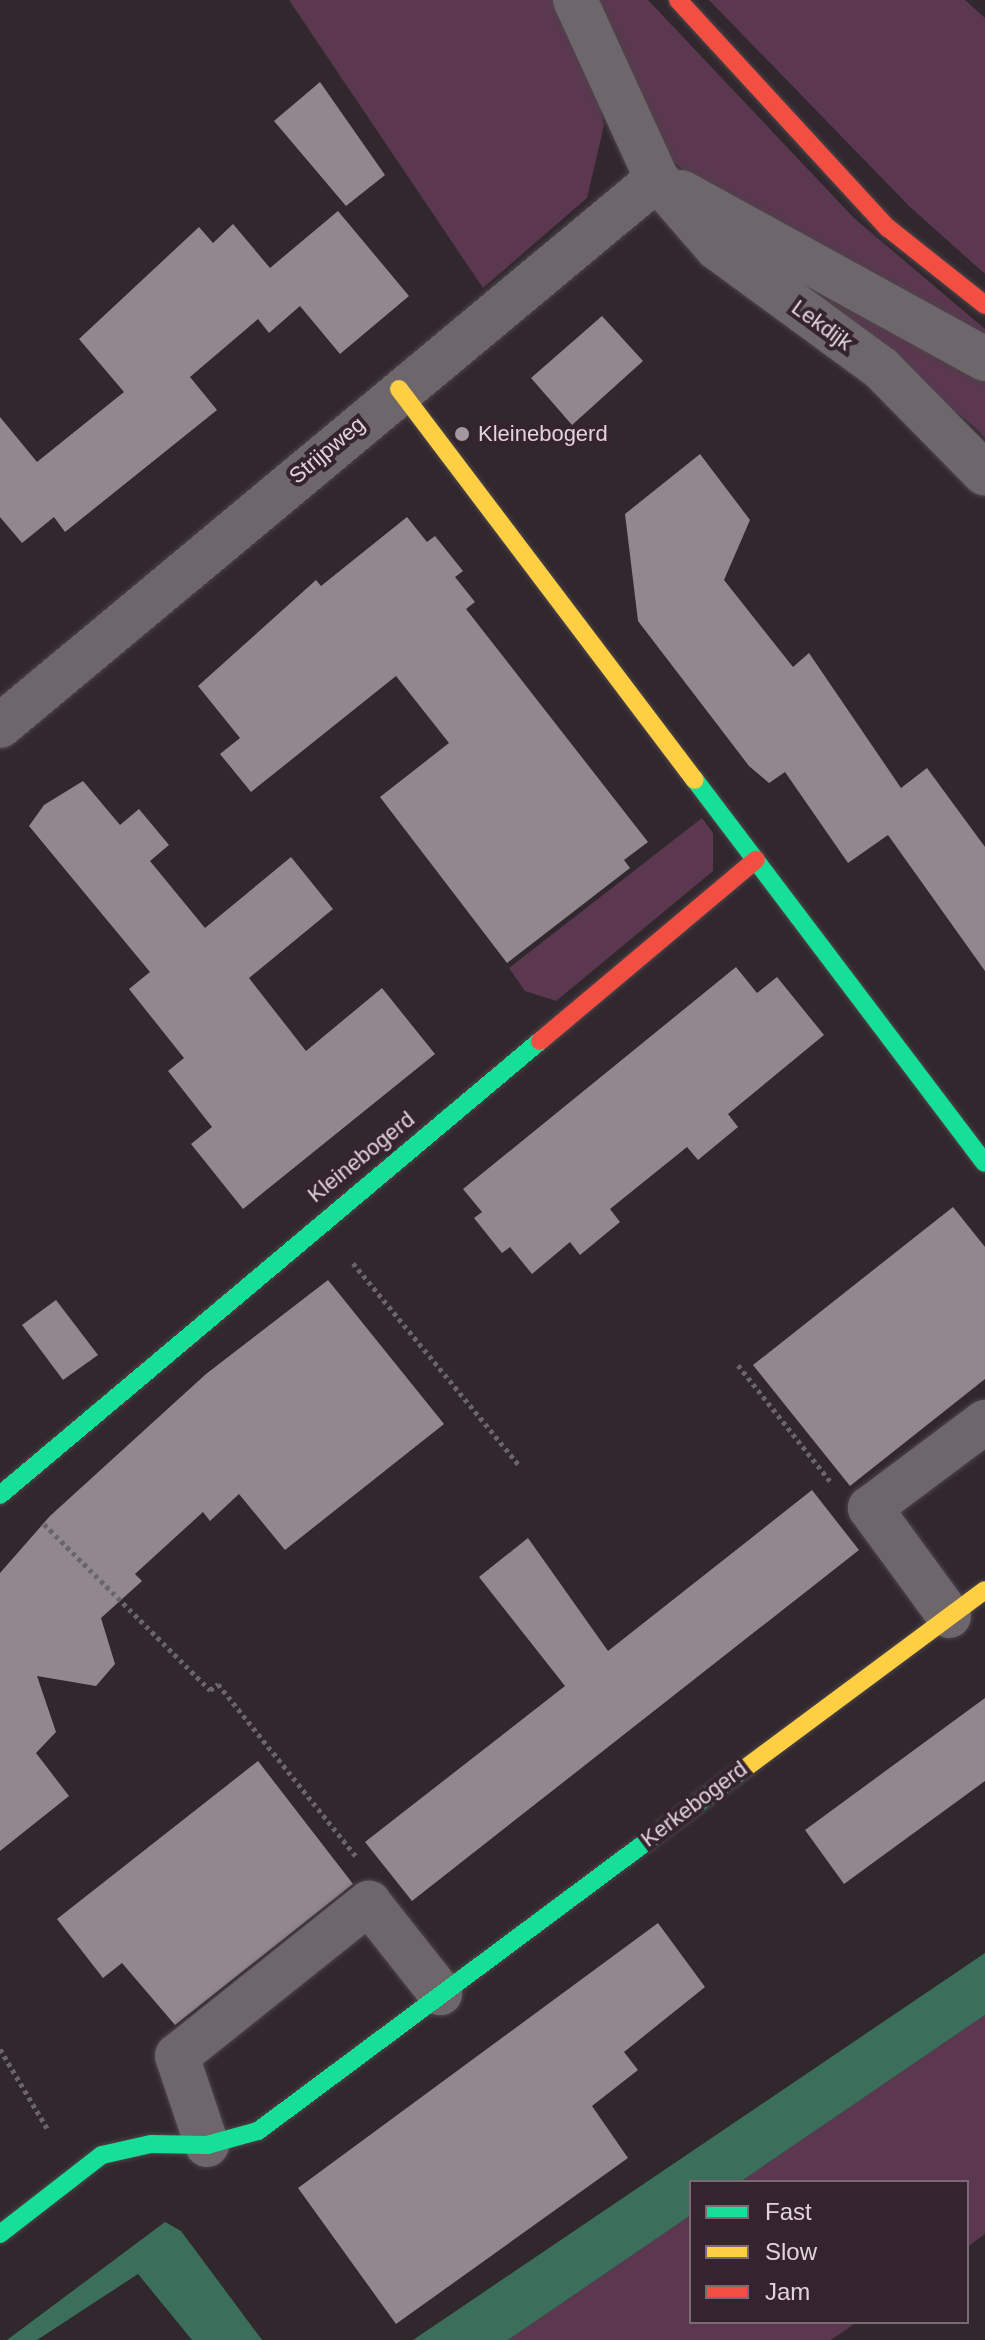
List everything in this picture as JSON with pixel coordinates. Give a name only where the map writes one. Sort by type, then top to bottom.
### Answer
[{"type":"street","name":"Lekdijk","points":[[575,0],[657,179],[717,248],[881,368],[985,474]]},
{"type":"street","points":[[678,0],[888,228],[985,305]]},
{"type":"street","name":"Lekdijk","points":[[657,179],[985,359]]},
{"type":"street","name":"Strijpweg","points":[[0,726],[399,389],[657,179]]},
{"type":"street","points":[[399,389],[985,1163]]},
{"type":"street","name":"Kleinebogerd","points":[[4,1491],[319,1222],[756,860]]},
{"type":"street","points":[[949,1616],[870,1508],[985,1422]]},
{"type":"street","name":"Kerkebogerd","points":[[0,2234],[80,2172],[125,2146],[207,2145],[258,2131],[985,1590]]},
{"type":"street","points":[[207,2145],[177,2056],[369,1903],[440,1993]]},
{"type":"path","points":[[319,1222],[520,1466]]},
{"type":"path","points":[[738,1365],[841,1495],[870,1508]]},
{"type":"path","points":[[4,1491],[210,1690],[218,1684],[378,1883],[369,1903]]},
{"type":"path","points":[[0,2049],[80,2172]]},
{"type":"shaded area","points":[[289,0],[564,0],[586,44],[604,125],[587,198],[483,288]]},
{"type":"shaded area","points":[[597,0],[648,0],[854,218],[985,329],[985,347],[701,184],[668,157]]},
{"type":"shaded area","points":[[709,0],[965,0],[985,18],[985,274],[909,206]]},
{"type":"shaded area","points":[[732,233],[985,374],[985,438],[976,428]]},
{"type":"shaded area","points":[[702,818],[713,833],[713,871],[556,1001],[525,991],[509,968]]},
{"type":"shaded area","points":[[985,1953],[985,2015],[743,2180],[689,2180],[689,2216],[508,2340],[413,2340]]},
{"type":"shaded area","points":[[985,2015],[985,2234],[969,2246],[969,2180],[743,2180]]},
{"type":"shaded area","points":[[689,2216],[689,2324],[854,2324],[831,2340],[508,2340]]},
{"type":"shaded area","points":[[165,2222],[181,2231],[262,2340],[192,2340],[138,2274],[37,2340],[7,2340]]},
{"type":"building","points":[[320,82],[385,175],[346,206],[274,121]]},
{"type":"building","points":[[338,211],[409,296],[340,354],[300,306],[269,333],[258,319],[190,377],[217,410],[65,532],[54,517],[22,543],[0,517],[0,417],[37,462],[124,392],[79,339],[199,227],[213,243],[233,224],[270,268]]},
{"type":"building","points":[[602,316],[643,361],[572,425],[531,378]]},
{"type":"building","points":[[700,454],[750,520],[724,580],[793,667],[809,653],[901,788],[927,768],[985,847],[985,971],[888,835],[848,863],[785,772],[769,783],[749,766],[638,621],[625,514]]},
{"type":"building","points":[[407,517],[427,542],[435,536],[463,571],[455,577],[475,602],[466,609],[648,842],[624,860],[630,868],[507,963],[380,797],[449,743],[396,676],[251,792],[220,754],[240,738],[198,686],[316,580],[321,586]]},
{"type":"building","points":[[83,781],[120,825],[139,809],[169,845],[150,861],[205,928],[291,857],[333,909],[249,978],[306,1051],[382,988],[435,1054],[243,1209],[191,1144],[212,1127],[168,1071],[184,1058],[129,989],[150,972],[29,826],[44,805]]},
{"type":"building","points":[[736,967],[757,993],[777,977],[824,1035],[728,1114],[738,1127],[698,1160],[687,1147],[610,1209],[620,1222],[580,1255],[570,1242],[532,1274],[510,1247],[502,1253],[474,1218],[482,1212],[463,1189]]},
{"type":"building","points":[[953,1207],[985,1247],[985,1379],[850,1486],[753,1365]]},
{"type":"building","points":[[328,1280],[444,1424],[285,1550],[239,1494],[210,1521],[203,1512],[135,1574],[142,1581],[101,1618],[115,1664],[96,1686],[37,1676],[56,1732],[36,1753],[69,1796],[0,1851],[0,1573],[50,1516],[206,1374]]},
{"type":"building","points":[[56,1300],[98,1355],[63,1380],[22,1325]]},
{"type":"building","points":[[812,1490],[859,1550],[412,1901],[365,1842],[565,1686],[479,1577],[528,1538],[608,1651]]},
{"type":"building","points":[[985,1698],[985,1781],[844,1884],[805,1830]]},
{"type":"building","points":[[258,1761],[353,1884],[175,2025],[122,1963],[103,1978],[57,1919]]},
{"type":"building","points":[[658,1923],[705,1987],[624,2052],[638,2070],[592,2106],[628,2158],[396,2324],[298,2188]]},
{"type":"traffic: fast","points":[[695,780],[985,1163]]},
{"type":"traffic: fast","points":[[0,1495],[540,1041]]},
{"type":"traffic: fast","points":[[0,2234],[102,2155],[151,2144],[207,2145],[258,2131],[740,1772]]},
{"type":"traffic: slow","points":[[399,389],[695,780]]},
{"type":"traffic: slow","points":[[740,1772],[985,1590]]},
{"type":"traffic: jam","points":[[678,0],[888,228],[985,305]]},
{"type":"traffic: jam","points":[[540,1041],[756,860]]},
{"type":"place","name":"Kleinebogerd","points":[[462,434]]}]
